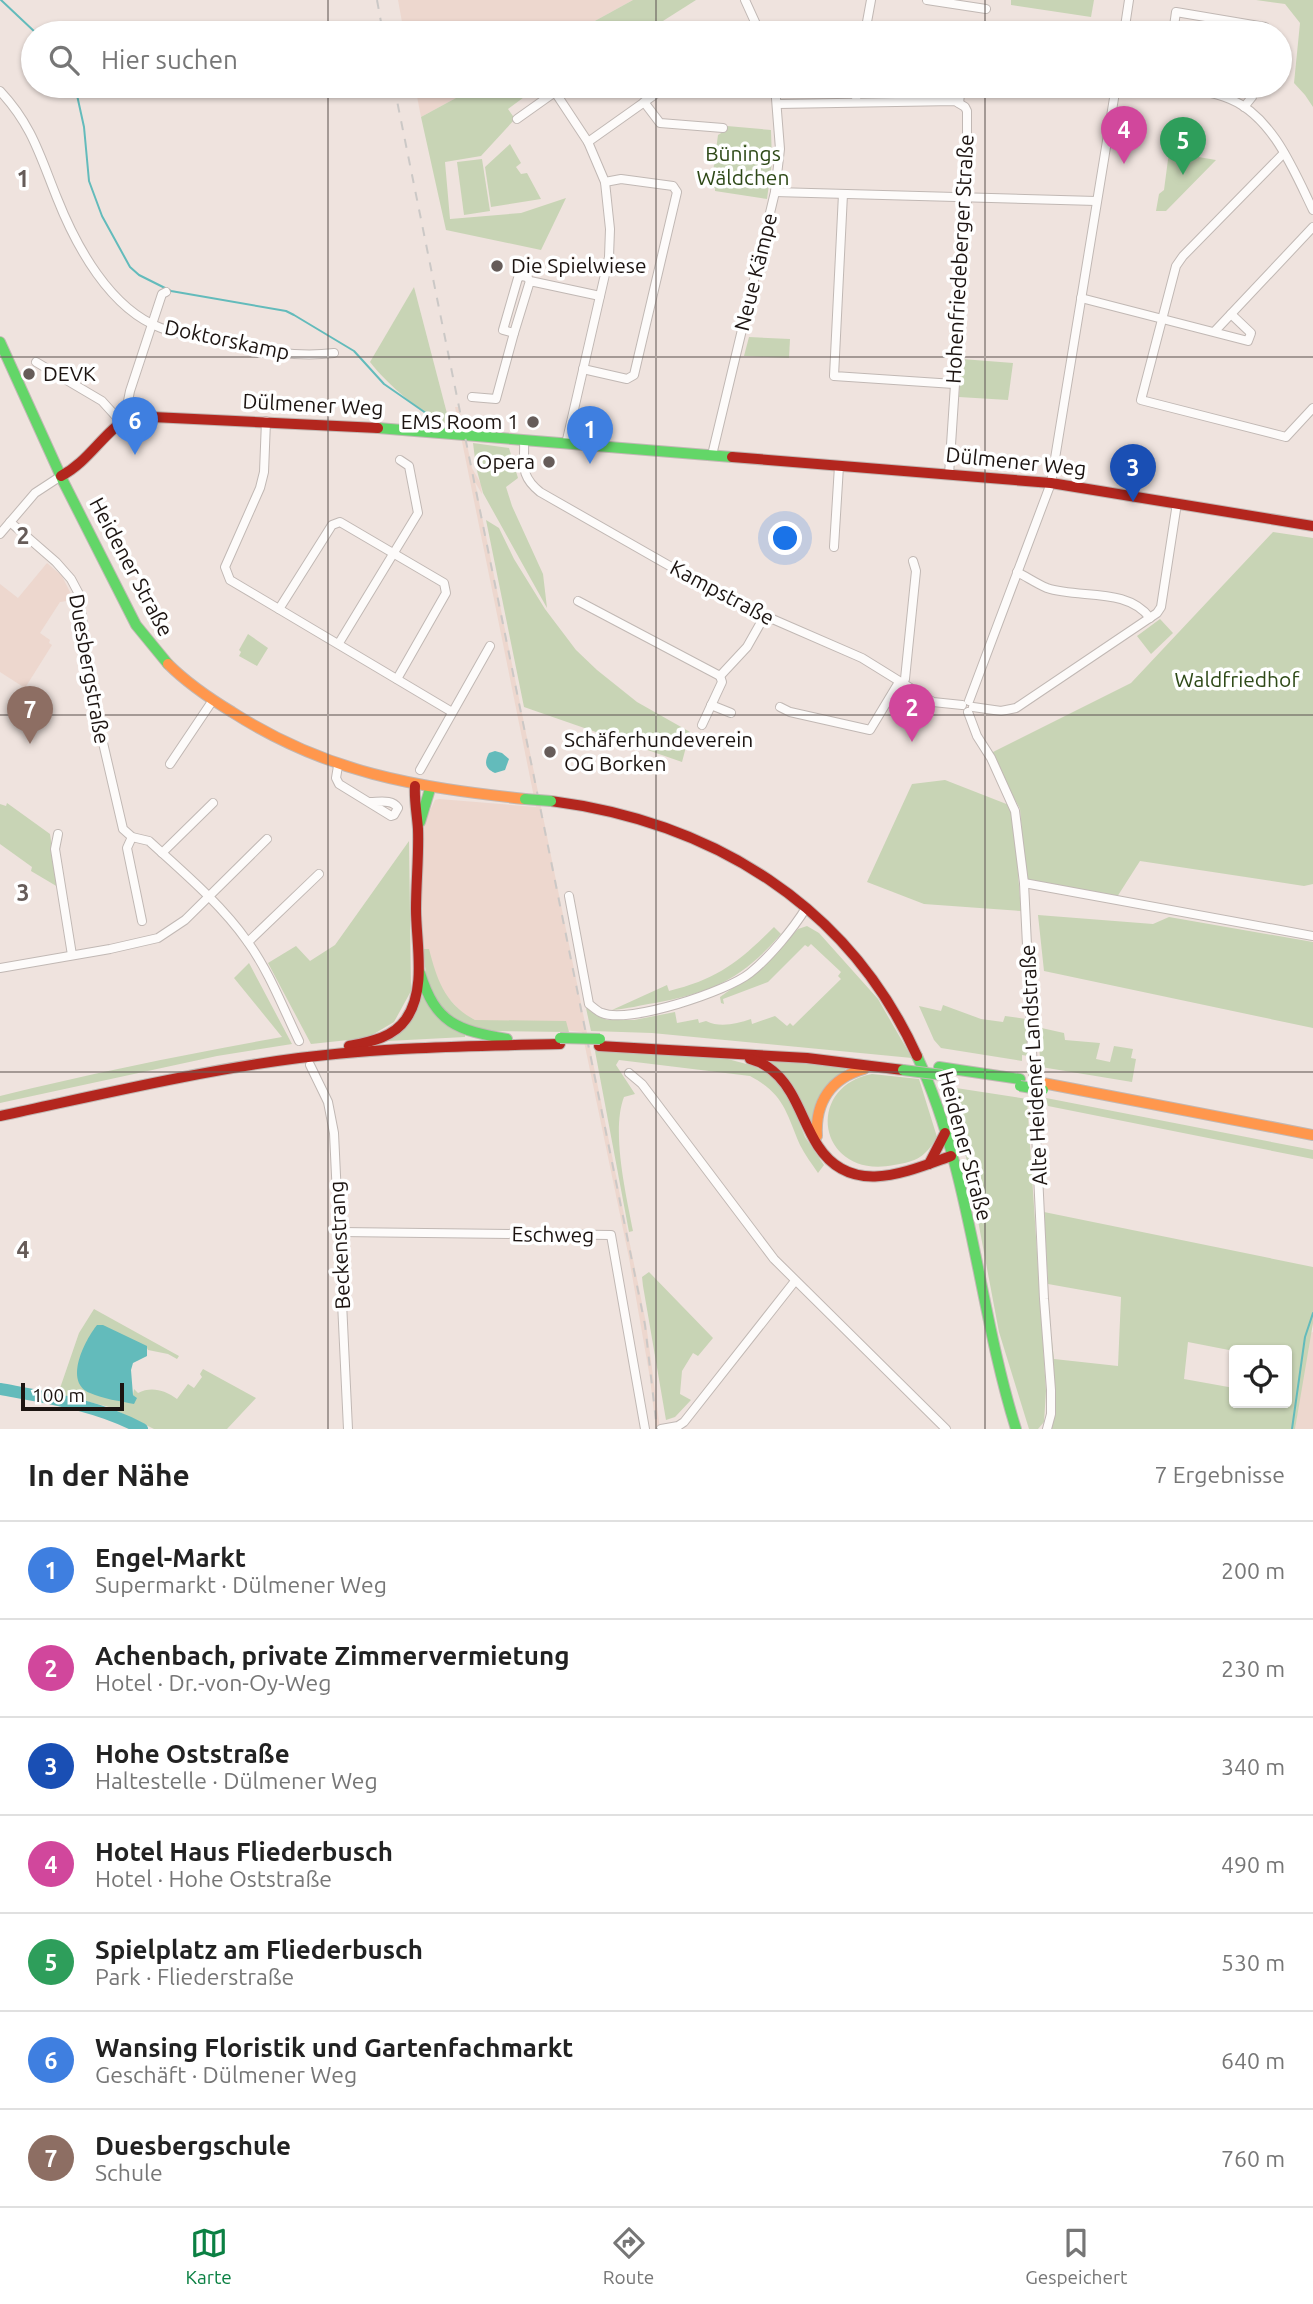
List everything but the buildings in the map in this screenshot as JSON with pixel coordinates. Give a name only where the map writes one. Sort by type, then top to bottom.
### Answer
[{"type":"main road","name":"Heidener Straße","points":[[0,342],[6,369],[99,554],[149,646],[175,674],[242,720],[283,743],[338,766],[430,789],[551,801],[618,812],[691,836],[742,862],[806,908],[842,942],[868,973],[892,1009],[929,1081],[953,1160],[986,1323],[1016,1429]]},
{"type":"main road","name":"Dülmener Weg","points":[[132,416],[420,430],[1051,483],[1313,526]]},
{"type":"main road","points":[[61,476],[88,459],[121,422],[132,416]]},
{"type":"main road","points":[[0,1110],[220,1063],[372,1042],[398,1028],[412,1009],[418,964],[418,830],[415,786]]},
{"type":"main road","points":[[418,830],[430,789]]},
{"type":"main road","points":[[418,964],[430,1002],[447,1021],[471,1033],[511,1040]]},
{"type":"main road","points":[[320,1051],[511,1040],[560,1041],[826,1053],[902,1067]]},
{"type":"main road","points":[[0,1116],[220,1070],[301,1058],[418,1048],[560,1041]]},
{"type":"main road","points":[[600,1043],[940,1071],[1043,1086],[1313,1135]]},
{"type":"main road","points":[[721,1053],[755,1060],[779,1075],[802,1111],[819,1147],[836,1167],[856,1177],[880,1177],[953,1160]]},
{"type":"main road","points":[[819,1147],[817,1112],[823,1097],[839,1079],[862,1069],[902,1067]]},
{"type":"main road","points":[[1043,1086],[1313,1142]]},
{"type":"main road","points":[[929,1164],[945,1133]]},
{"type":"main road","points":[[910,1170],[932,1170],[953,1160]]},
{"type":"street","points":[[745,0],[754,21]]},
{"type":"street","points":[[868,21],[872,0]]},
{"type":"street","points":[[927,0],[986,9]]},
{"type":"street","points":[[1126,21],[1129,0]]},
{"type":"street","points":[[1174,21],[1176,12],[1232,21]]},
{"type":"street","name":"Doktorskamp","points":[[0,91],[27,126],[42,155],[57,199],[75,234],[110,293],[128,309],[152,324],[188,335],[306,356],[334,353]]},
{"type":"street","points":[[517,119],[547,98]]},
{"type":"street","points":[[559,98],[588,142],[605,182],[609,238],[600,296],[566,444]]},
{"type":"street","points":[[588,142],[650,98]]},
{"type":"street","name":"Neue Kämpe","points":[[712,455],[775,192],[780,149],[777,98]]},
{"type":"street","points":[[959,103],[960,98]]},
{"type":"street","points":[[968,706],[1051,483],[1114,98]]},
{"type":"street","points":[[1229,98],[1259,120],[1283,153],[1313,210]]},
{"type":"street","points":[[1244,107],[1251,98]]},
{"type":"street","name":"Hohenfriedeberger Straße","points":[[778,104],[856,101],[959,103],[967,111],[965,254],[949,475]]},
{"type":"street","points":[[644,102],[660,123],[723,128]]},
{"type":"street","points":[[1283,153],[1176,266],[1141,400],[1286,436],[1313,408]]},
{"type":"street","points":[[583,369],[627,379],[634,375],[677,192],[674,186],[621,179],[605,182]]},
{"type":"street","points":[[775,192],[1096,201]]},
{"type":"street","points":[[843,194],[834,376],[954,384]]},
{"type":"street","points":[[1215,331],[1313,227]]},
{"type":"street","points":[[472,397],[496,399],[514,334],[503,330],[518,278],[527,277],[530,281],[600,296]]},
{"type":"street","points":[[132,416],[128,401],[130,391],[162,294],[166,292]]},
{"type":"street","points":[[1081,298],[1248,341],[1251,333],[1231,314]]},
{"type":"street","points":[[36,362],[102,401],[121,422]]},
{"type":"street","points":[[267,421],[264,472],[252,509],[225,567],[230,580],[452,712]]},
{"type":"street","name":"Kampstraße","points":[[524,440],[525,476],[540,492],[731,601],[862,659],[933,702],[1001,710],[1016,708],[1150,618]]},
{"type":"street","points":[[339,643],[418,513],[410,466],[400,460]]},
{"type":"street","points":[[834,547],[839,466]]},
{"type":"street","points":[[0,534],[35,493],[61,476]]},
{"type":"street","points":[[1017,572],[1047,587],[1128,600],[1144,610],[1150,618],[1161,607],[1177,503]]},
{"type":"street","name":"Duesbergstraße","points":[[10,522],[57,562],[79,594],[98,730],[122,826],[132,837],[127,848],[142,921]]},
{"type":"street","points":[[279,609],[332,524],[340,522],[444,583],[446,593],[397,679]]},
{"type":"street","points":[[780,707],[790,712],[870,730],[905,679],[916,571],[913,561]]},
{"type":"street","points":[[578,601],[720,676],[722,682],[702,725]]},
{"type":"street","points":[[720,676],[747,646],[764,617]]},
{"type":"street","points":[[420,770],[491,646]]},
{"type":"street","points":[[170,764],[213,700]]},
{"type":"street","points":[[711,705],[731,713]]},
{"type":"street","name":"Alte Heidener Landstraße","points":[[968,706],[977,736],[1015,811],[1024,883],[1051,1390],[1051,1414],[1047,1429]]},
{"type":"street","points":[[338,766],[336,778],[339,785],[370,802]]},
{"type":"street","points":[[162,853],[213,803]]},
{"type":"street","points":[[58,834],[55,849],[72,955]]},
{"type":"street","points":[[132,837],[147,839],[208,897],[248,942],[299,1041]]},
{"type":"street","points":[[0,968],[158,938],[185,920],[267,839]]},
{"type":"street","points":[[248,942],[319,874]]},
{"type":"street","points":[[1024,883],[1313,936]]},
{"type":"street","points":[[569,896],[589,1004],[602,1013],[620,1016],[699,998],[725,988],[750,972],[793,927],[806,908]]},
{"type":"street","name":"Beckenstrang","points":[[310,1065],[333,1118],[348,1429]]},
{"type":"street","points":[[629,1073],[642,1084],[756,1238],[794,1281],[946,1429]]},
{"type":"street","name":"Eschweg","points":[[340,1233],[611,1235],[645,1429]]},
{"type":"street","points":[[661,1429],[684,1422],[794,1281]]},
{"type":"shaded area","points":[[398,0],[633,0],[595,21],[402,21]]},
{"type":"shaded area","points":[[417,98],[456,98],[421,117]]},
{"type":"shaded area","points":[[455,407],[459,407],[472,468],[481,484],[482,494],[475,482],[646,1323],[660,1429],[656,1429],[629,1258],[582,1032],[475,1020],[463,1014],[441,990],[424,949],[421,882],[424,823],[435,800],[536,807]]},
{"type":"shaded area","points":[[47,563],[62,576],[74,600],[60,602],[40,633],[50,640],[52,645],[25,688],[0,672],[0,584],[18,598]]},
{"type":"shaded area","points":[[1313,1332],[1313,1429],[1295,1429],[1308,1343],[1310,1333]]},
{"type":"green space","points":[[633,0],[696,0],[663,21],[595,21]]},
{"type":"green space","points":[[1011,0],[1094,0],[1091,17],[1011,5]]},
{"type":"green space","points":[[1256,0],[1313,0],[1313,107],[1294,83],[1300,23],[1285,4]]},
{"type":"green space","points":[[456,98],[523,98],[508,109],[515,119],[481,156],[445,162],[450,219],[521,213],[566,198],[541,250],[446,230],[421,117]]},
{"type":"green space","name":"Bünings Wäldchen","points":[[727,126],[771,130],[772,162],[767,199],[715,191],[715,188],[711,187],[718,135],[726,130]]},
{"type":"green space","points":[[510,144],[521,163],[516,167],[521,174],[527,173],[541,199],[491,207],[485,167]]},
{"type":"green space","points":[[1169,152],[1216,160],[1166,211],[1156,211],[1159,194],[1164,190]]},
{"type":"green space","points":[[482,159],[490,211],[464,215],[457,162]]},
{"type":"green space","points":[[414,287],[450,425],[428,414],[406,398],[370,362]]},
{"type":"green space","points":[[749,337],[790,339],[789,358],[744,356]]},
{"type":"green space","points":[[962,359],[1013,363],[1008,400],[959,397]]},
{"type":"green space","points":[[473,443],[509,448],[518,478],[506,487],[543,574],[547,608],[483,493]]},
{"type":"green space","points":[[486,520],[499,528],[514,559],[545,609],[576,650],[637,702],[690,732],[682,762],[524,707]]},
{"type":"green space","name":"Waldfriedhof","points":[[1273,532],[1313,538],[1313,884],[1304,886],[1140,861],[1117,897],[1026,880],[1020,809],[991,753],[1131,683]]},
{"type":"green space","points":[[1160,619],[1173,633],[1151,654],[1137,636]]},
{"type":"green space","points":[[248,634],[268,648],[257,666],[239,656],[239,650]]},
{"type":"green space","points":[[945,780],[1009,805],[1014,821],[1021,911],[924,904],[867,882],[912,784]]},
{"type":"green space","points":[[7,803],[50,834],[58,887],[31,871],[32,867],[0,844],[0,804],[6,806]]},
{"type":"green space","points":[[409,841],[411,991],[394,1022],[367,1038],[311,1044],[268,963],[296,946],[310,961],[335,945]]},
{"type":"green space","points":[[1038,915],[1153,924],[1169,917],[1313,942],[1313,1028],[1044,971]]},
{"type":"green space","points":[[807,926],[819,933],[878,999],[912,1058],[652,1033],[591,1031],[586,1008],[607,1020],[634,1020],[675,1012],[677,1023],[698,1019],[699,1023],[706,1021],[728,1024],[751,1019],[752,1024],[775,1016],[787,1026],[790,1023],[793,1026],[841,979],[838,976],[841,972],[811,944],[808,947],[805,945],[768,982],[723,999],[724,1004],[721,1003],[720,997],[762,967],[798,929]]},
{"type":"green space","points":[[774,927],[781,934],[753,962],[725,981],[675,999],[612,1010],[667,985],[669,991],[715,975],[750,950]]},
{"type":"green space","points":[[423,949],[429,949],[439,981],[449,999],[475,1020],[566,1021],[569,1032],[480,1031],[462,1022],[433,999],[427,981]]},
{"type":"green space","points":[[249,963],[292,1044],[217,1056],[0,1103],[0,1096],[140,1064],[282,1037],[234,978]]},
{"type":"green space","points":[[419,993],[465,1035],[465,1037],[388,1041]]},
{"type":"green space","points":[[943,1005],[981,1019],[1003,1022],[1005,1016],[1026,1019],[1028,1056],[1022,1055],[1022,1061],[941,1048],[934,1040],[919,1006],[941,1011]]},
{"type":"green space","points":[[1037,1027],[1064,1033],[1065,1040],[1100,1043],[1096,1059],[1110,1062],[1114,1046],[1133,1049],[1131,1058],[1136,1059],[1132,1082],[1041,1067]]},
{"type":"green space","points":[[595,1051],[720,1057],[754,1066],[770,1075],[788,1095],[805,1137],[824,1165],[818,1173],[802,1149],[777,1097],[750,1076],[619,1060],[616,1065],[635,1094],[624,1097],[619,1127],[621,1163],[633,1231],[629,1232]]},
{"type":"green space","points":[[764,1058],[847,1067],[813,1125]]},
{"type":"green space","points":[[872,1074],[919,1079],[937,1137],[920,1157],[894,1165],[868,1166],[849,1159],[835,1146],[829,1130],[829,1112],[836,1096],[850,1082]]},
{"type":"green space","points":[[943,1086],[1027,1099],[1046,1391],[1044,1422],[1038,1429],[1029,1429],[999,1332],[966,1157]]},
{"type":"green space","points":[[1046,1098],[1313,1150],[1313,1159],[1048,1106]]},
{"type":"green space","points":[[1044,1212],[1313,1267],[1313,1323],[1295,1429],[1050,1429],[1050,1344],[1052,1342],[1054,1359],[1118,1366],[1121,1297],[1048,1284]]},
{"type":"green space","points":[[649,1272],[713,1338],[698,1356],[693,1353],[682,1371],[680,1394],[691,1400],[675,1417],[666,1420],[643,1286],[642,1277]]},
{"type":"green space","points":[[94,1309],[179,1356],[177,1359],[168,1354],[148,1350],[146,1346],[78,1372],[137,1398],[133,1395],[134,1389],[138,1393],[158,1390],[177,1399],[188,1384],[194,1388],[202,1377],[200,1374],[203,1369],[256,1398],[227,1429],[154,1429],[109,1407],[58,1394],[79,1333]]},
{"type":"water","points":[[495,751],[509,759],[505,770],[495,773],[487,767],[486,759],[489,753]]},
{"type":"water","points":[[97,1325],[103,1325],[147,1346],[147,1356],[133,1363],[131,1370],[133,1395],[137,1398],[134,1404],[90,1393],[82,1388],[78,1380],[77,1371],[82,1350]]},
{"type":"waterway","points":[[1,0],[23,21]]},
{"type":"waterway","points":[[78,98],[84,127],[89,181],[102,216],[130,267],[139,275],[171,291],[286,311],[354,351],[384,384],[433,418]]},
{"type":"waterway","points":[[1292,1429],[1305,1337],[1313,1313]]},
{"type":"waterway","points":[[0,1389],[91,1408],[142,1429]]},
{"type":"railway","points":[[377,0],[381,21]]},
{"type":"railway","points":[[396,98],[645,1325],[657,1429]]},
{"type":"traffic: fast","points":[[0,342],[63,481],[136,625],[168,664]]},
{"type":"traffic: fast","points":[[378,428],[732,457]]},
{"type":"traffic: fast","points":[[420,822],[430,789]]},
{"type":"traffic: fast","points":[[525,799],[551,801]]},
{"type":"traffic: fast","points":[[420,973],[433,1004],[451,1022],[475,1032],[507,1039]]},
{"type":"traffic: fast","points":[[560,1038],[600,1039]]},
{"type":"traffic: fast","points":[[917,1056],[950,1146],[992,1336],[1016,1429]]},
{"type":"traffic: fast","points":[[939,1067],[1020,1079]]},
{"type":"traffic: fast","points":[[903,1070],[942,1075]]},
{"type":"traffic: fast","points":[[1020,1086],[1043,1090]]},
{"type":"traffic: slow","points":[[168,664],[207,696],[267,733],[302,750],[373,774],[409,782],[525,799]]},
{"type":"traffic: slow","points":[[817,1136],[819,1112],[827,1093],[842,1078],[864,1069]]},
{"type":"traffic: slow","points":[[1043,1083],[1313,1135]]},
{"type":"traffic: jam","points":[[61,476],[80,462],[113,429],[132,416],[378,428]]},
{"type":"traffic: jam","points":[[732,457],[1051,483],[1313,526]]},
{"type":"traffic: jam","points":[[349,1046],[365,1043],[394,1031],[406,1019],[416,994],[419,966],[415,786]]},
{"type":"traffic: jam","points":[[551,801],[610,812],[666,828],[719,851],[768,879],[813,914],[853,955],[888,1002],[917,1056]]},
{"type":"traffic: jam","points":[[0,1116],[186,1077],[299,1058],[396,1049],[560,1044]]},
{"type":"traffic: jam","points":[[599,1046],[807,1058],[903,1070]]},
{"type":"traffic: jam","points":[[750,1059],[769,1067],[783,1081],[818,1146],[831,1162],[846,1171],[863,1176],[880,1176],[951,1156]]},
{"type":"traffic: jam","points":[[929,1164],[945,1133]]},
{"type":"place","name":"Hotel Haus Fliederbusch","points":[[1124,164]]},
{"type":"place","name":"Spielplatz am Fliederbusch","points":[[1183,175]]},
{"type":"place","name":"Die Spielwiese","points":[[497,266]]},
{"type":"place","name":"DEVK","points":[[29,374]]},
{"type":"place","name":"EMS Room 1","points":[[533,422]]},
{"type":"place","name":"Wansing Floristik und Gartenfachmarkt","points":[[135,455]]},
{"type":"place","name":"Opera","points":[[549,462]]},
{"type":"place","name":"Engel-Markt","points":[[590,464]]},
{"type":"place","name":"Hohe Oststraße","points":[[1133,502]]},
{"type":"place","name":"Achenbach, private Zimmervermietung","points":[[912,742]]},
{"type":"place","name":"Duesbergschule","points":[[30,744]]},
{"type":"place","name":"Schäferhundeverein OG Borken","points":[[550,752]]}]
